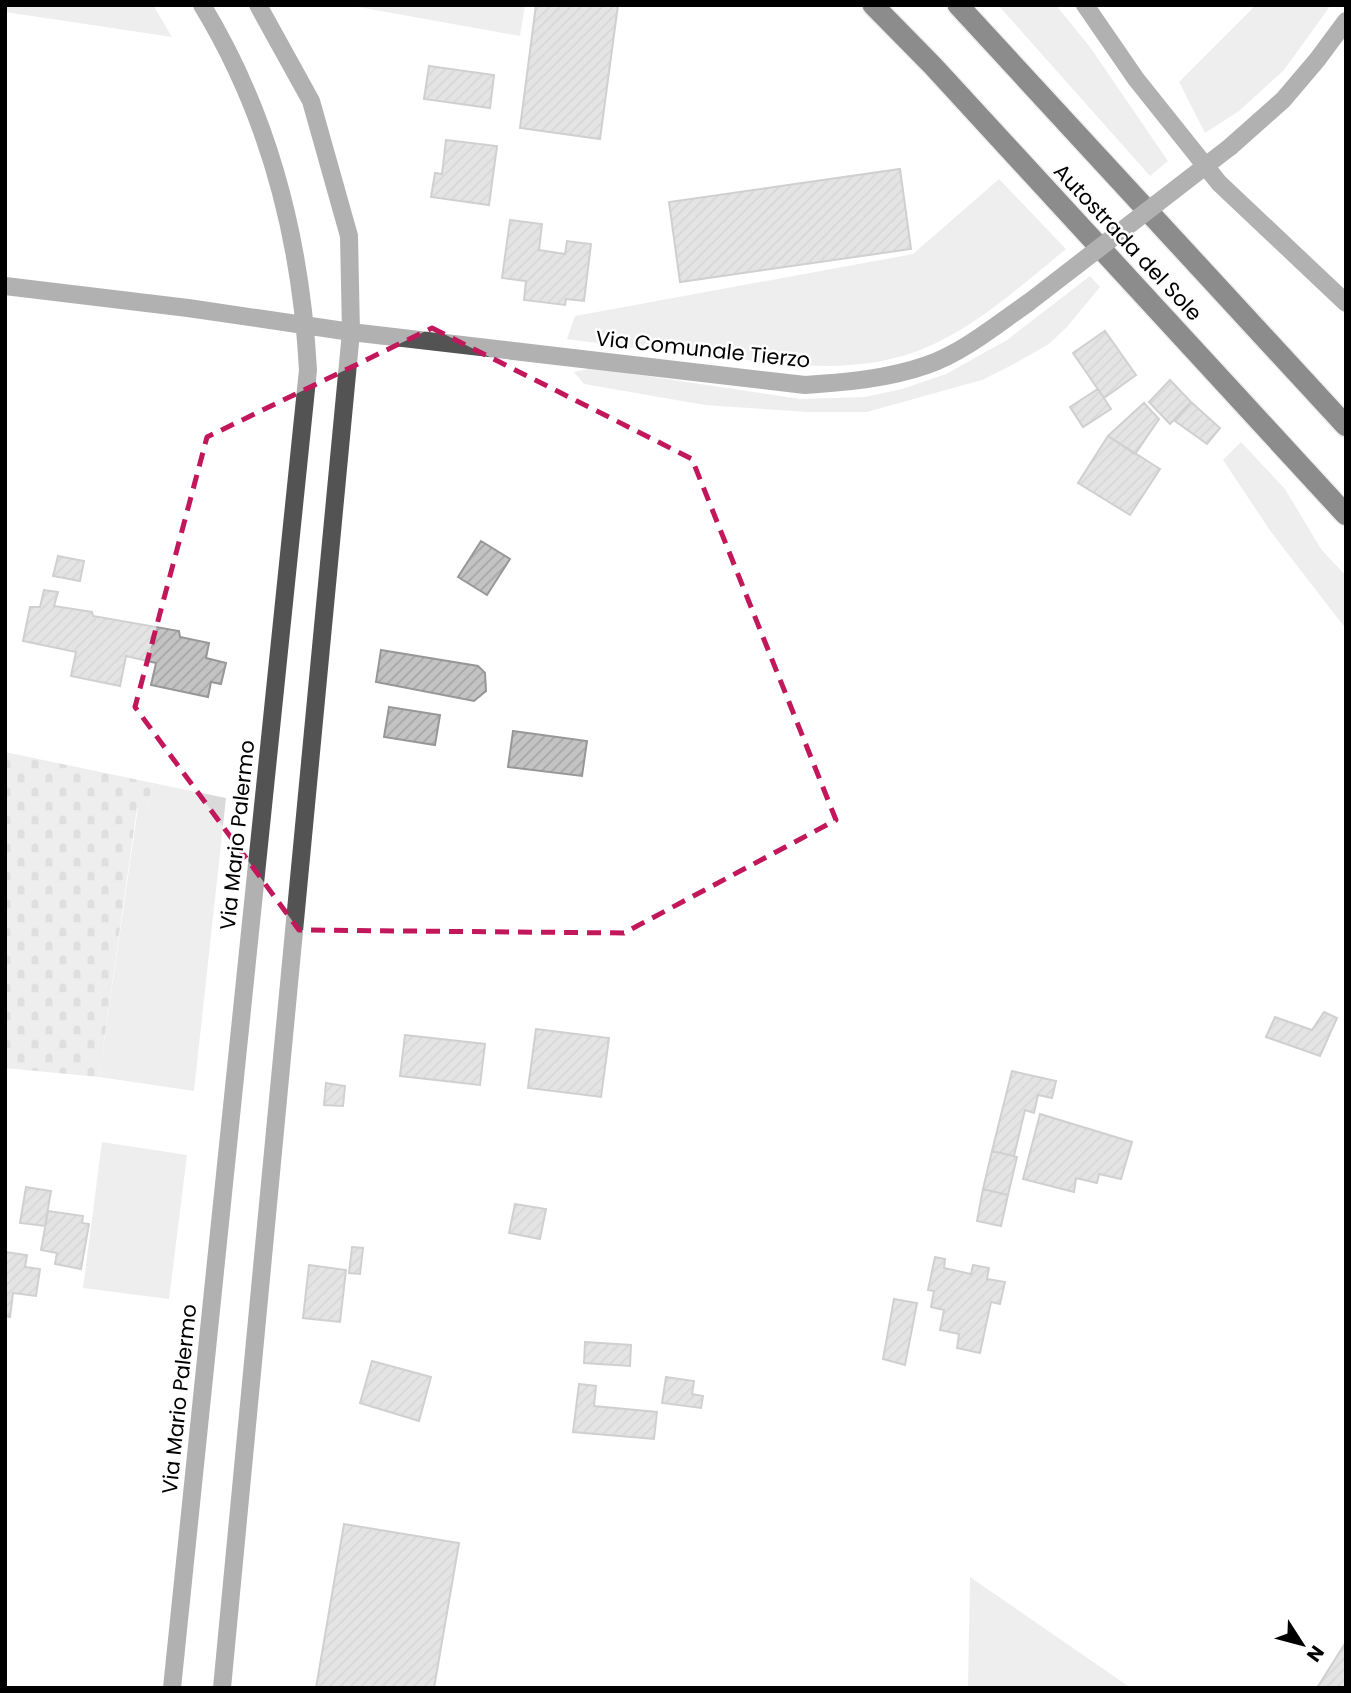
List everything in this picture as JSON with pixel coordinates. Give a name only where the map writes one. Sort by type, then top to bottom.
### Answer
[{"type":"highway","name":"Autostrada del Sole","points":[[873,5],[942,76],[1346,514]]},
{"type":"highway","name":"Autostrada del Sole","points":[[958,5],[1346,426]]},
{"type":"street","name":"Via Mario Palermo","points":[[172,1688],[308,370],[305,325],[290,225],[255,110],[228,48],[202,5]]},
{"type":"street","points":[[222,1688],[351,332],[349,236],[315,113],[258,5]]},
{"type":"street","points":[[1085,5],[1136,79],[1219,183],[1346,303]]},
{"type":"street","name":"Via Comunale Tierzo","points":[[5,286],[188,307],[351,332],[805,385],[876,379],[928,365],[967,345],[1028,303],[1230,147],[1283,100],[1346,21]]},
{"type":"highlighted area","points":[[432,328],[692,459],[836,820],[624,933],[299,930],[135,707],[207,437]]},
{"type":"green space","points":[[5,5],[153,5],[172,37],[5,12]]},
{"type":"green space","points":[[347,5],[525,5],[520,36]]},
{"type":"green space","points":[[998,5],[1056,5],[1090,47],[1168,161],[1150,176]]},
{"type":"green space","points":[[1256,5],[1331,5],[1284,70],[1239,111],[1205,133],[1179,82]]},
{"type":"green space","points":[[999,179],[1066,249],[1002,302],[968,325],[932,345],[905,355],[850,365],[795,365],[567,339],[575,316],[913,254]]},
{"type":"green space","points":[[1090,276],[1100,287],[1049,344],[982,380],[867,412],[807,412],[705,405],[584,384],[574,372],[593,368],[800,399],[865,397],[902,389],[946,374],[1007,340]]},
{"type":"green space","points":[[1241,442],[1285,489],[1321,549],[1346,576],[1346,629],[1271,532],[1223,460]]},
{"type":"green space","points":[[5,752],[153,783],[148,808],[137,808],[99,1077],[5,1068]]},
{"type":"green space","points":[[153,783],[226,798],[194,1091],[99,1077],[138,807],[148,808]]},
{"type":"green space","points":[[102,1142],[187,1155],[169,1299],[83,1288]]},
{"type":"green space","points":[[970,1577],[1131,1688],[968,1688]]},
{"type":"building","points":[[536,5],[618,5],[600,139],[520,128]]},
{"type":"building","points":[[429,66],[494,75],[490,108],[424,99]]},
{"type":"building","points":[[446,140],[497,146],[489,205],[431,197],[435,173],[442,174]]},
{"type":"building","points":[[900,169],[911,249],[680,282],[669,202]]},
{"type":"building","points":[[510,220],[542,224],[539,250],[565,254],[567,241],[591,244],[584,301],[566,299],[565,305],[524,300],[526,281],[502,278]]},
{"type":"building","points":[[1105,331],[1136,375],[1104,398],[1073,353]]},
{"type":"building","points":[[1170,380],[1191,402],[1170,424],[1149,402]]},
{"type":"building","points":[[1098,389],[1111,409],[1083,427],[1070,407]]},
{"type":"building","points":[[1191,402],[1220,428],[1207,444],[1175,421]]},
{"type":"building","points":[[1144,403],[1159,419],[1135,454],[1108,436]]},
{"type":"building","points":[[1108,436],[1160,469],[1130,515],[1078,483]]},
{"type":"building","points":[[481,541],[510,559],[487,595],[458,577]]},
{"type":"building","points":[[58,556],[84,561],[80,581],[53,576]]},
{"type":"building","points":[[44,590],[58,592],[54,606],[92,612],[93,616],[179,631],[180,637],[209,643],[206,658],[226,663],[221,684],[211,682],[208,697],[151,685],[156,663],[126,656],[120,686],[71,676],[76,652],[23,641],[30,607],[40,607]]},
{"type":"building","points":[[381,650],[478,666],[485,673],[486,691],[474,701],[376,682]]},
{"type":"building","points":[[389,707],[440,715],[435,745],[384,737]]},
{"type":"building","points":[[513,731],[587,741],[582,776],[508,767]]},
{"type":"building","points":[[1324,1012],[1337,1018],[1320,1056],[1266,1037],[1275,1017],[1312,1030]]},
{"type":"building","points":[[536,1029],[609,1038],[601,1097],[528,1088]]},
{"type":"building","points":[[405,1035],[485,1044],[480,1085],[400,1076]]},
{"type":"building","points":[[1012,1071],[1056,1081],[1052,1098],[1038,1095],[1034,1113],[1025,1110],[1014,1156],[992,1151]]},
{"type":"building","points":[[326,1083],[345,1086],[343,1106],[324,1105]]},
{"type":"building","points":[[1040,1114],[1132,1142],[1121,1179],[1099,1174],[1097,1183],[1076,1178],[1074,1192],[1023,1179]]},
{"type":"building","points":[[992,1151],[1017,1157],[1008,1195],[983,1189]]},
{"type":"building","points":[[26,1187],[51,1191],[45,1226],[20,1223]]},
{"type":"building","points":[[983,1189],[1008,1195],[1001,1226],[977,1221]]},
{"type":"building","points":[[515,1204],[546,1209],[540,1239],[509,1233]]},
{"type":"building","points":[[48,1211],[83,1216],[82,1223],[89,1224],[81,1269],[55,1264],[57,1253],[41,1250]]},
{"type":"building","points":[[352,1247],[363,1248],[360,1274],[349,1273]]},
{"type":"building","points":[[5,1252],[27,1255],[25,1267],[40,1269],[36,1296],[13,1293],[10,1317],[5,1316]]},
{"type":"building","points":[[935,1257],[945,1259],[944,1268],[971,1274],[973,1265],[989,1268],[987,1279],[1005,1282],[1000,1304],[991,1302],[980,1353],[957,1348],[959,1334],[940,1330],[944,1310],[931,1307],[934,1291],[928,1290]]},
{"type":"building","points":[[309,1265],[346,1270],[340,1322],[303,1318]]},
{"type":"building","points":[[894,1299],[917,1303],[905,1365],[883,1359]]},
{"type":"building","points":[[585,1342],[631,1345],[630,1366],[584,1363]]},
{"type":"building","points":[[372,1361],[431,1377],[419,1421],[360,1403]]},
{"type":"building","points":[[666,1377],[694,1381],[692,1394],[703,1396],[701,1408],[662,1403]]},
{"type":"building","points":[[579,1384],[596,1386],[594,1406],[657,1412],[654,1439],[573,1432]]},
{"type":"building","points":[[344,1524],[459,1543],[434,1688],[316,1688]]},
{"type":"building","points":[[1346,1642],[1346,1688],[1317,1688]]}]
